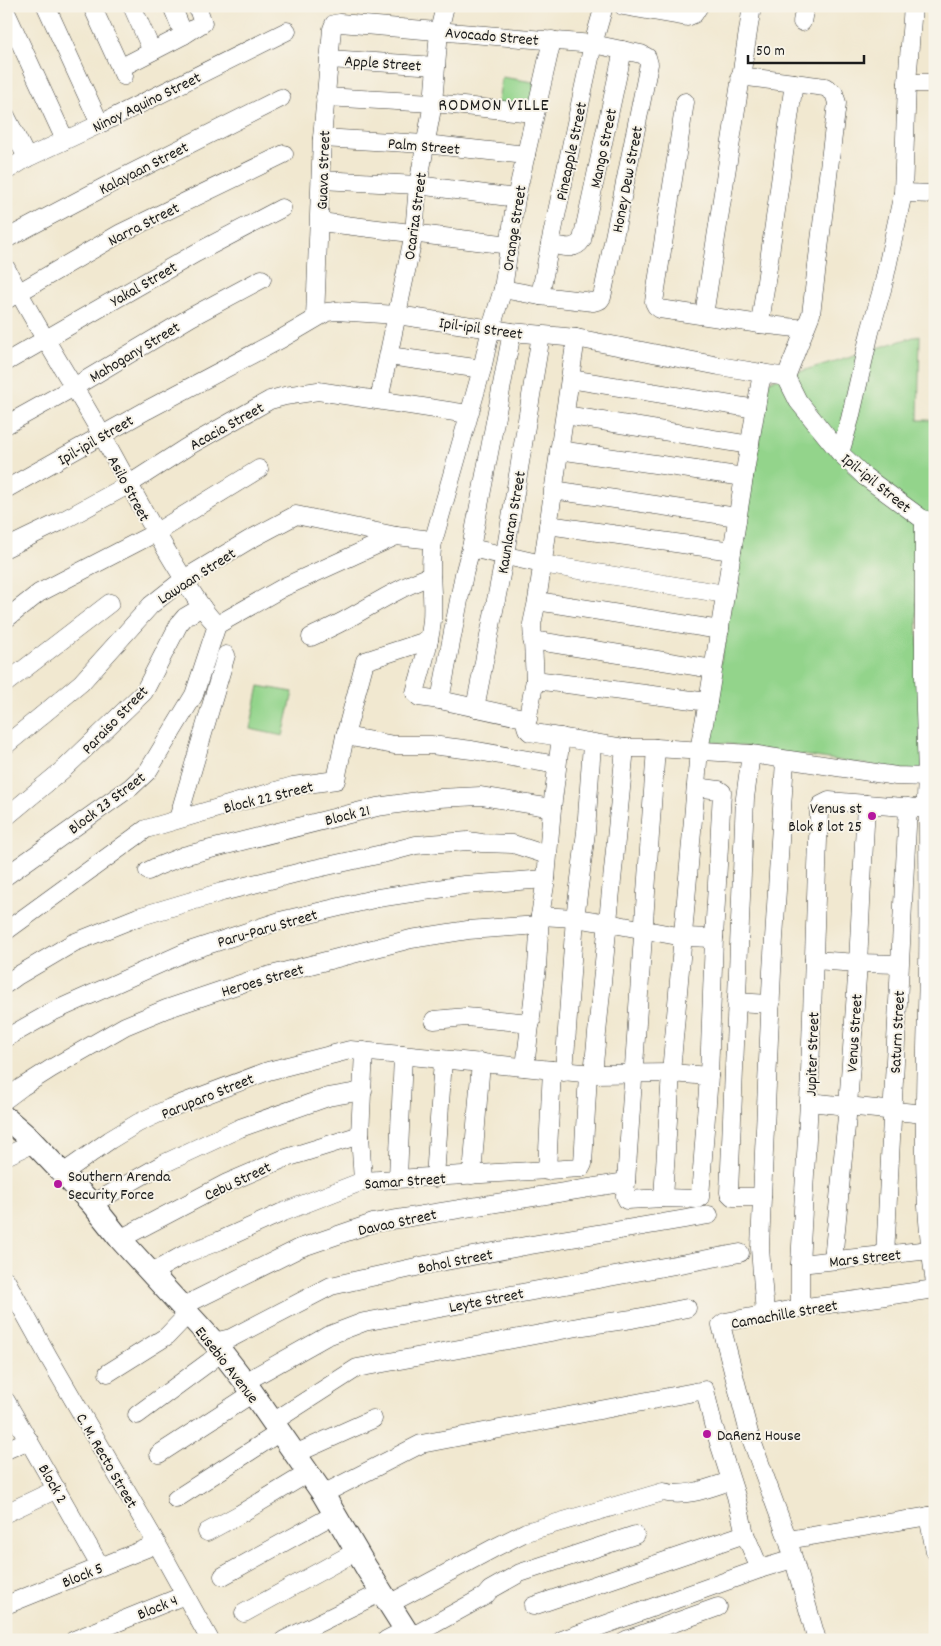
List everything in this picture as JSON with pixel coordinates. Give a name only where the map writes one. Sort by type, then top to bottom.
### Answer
[{"type":"street","points":[[46,6],[100,124]]},
{"type":"street","points":[[92,6],[122,72],[152,52],[203,23],[197,6]]},
{"type":"street","points":[[132,6],[152,52]]},
{"type":"street","points":[[172,6],[184,35]]},
{"type":"street","name":"Ocariza Street","points":[[379,400],[414,233],[418,185],[433,103],[439,31],[445,6]]},
{"type":"street","name":"Pineapple Street","points":[[540,296],[594,44],[604,6]]},
{"type":"street","points":[[623,6],[651,8],[691,16],[699,6]]},
{"type":"street","points":[[704,315],[752,6]]},
{"type":"street","points":[[840,453],[883,286],[903,193],[907,83],[913,6]]},
{"type":"street","points":[[6,12],[65,140]]},
{"type":"street","name":"Avocado Street","points":[[334,24],[594,44],[647,57]]},
{"type":"street","name":"Guava Street","points":[[315,318],[316,261],[322,180],[322,138],[334,24]]},
{"type":"street","name":"Ninoy Aquino Street","points":[[6,171],[27,158],[287,31]]},
{"type":"street","name":"Orange Street","points":[[440,700],[419,697],[415,693],[432,623],[433,599],[430,558],[432,542],[503,289],[516,198],[552,40]]},
{"type":"street","name":"Mango Street","points":[[550,244],[573,248],[582,240],[624,50]]},
{"type":"street","name":"Honey Dew Street","points":[[540,296],[593,302],[600,300],[603,294],[648,64],[647,57]]},
{"type":"street","name":"Apple Street","points":[[329,59],[436,66]]},
{"type":"street","points":[[740,76],[824,88],[834,93],[837,103],[811,314],[786,376]]},
{"type":"street","points":[[760,324],[794,83]]},
{"type":"street","points":[[907,83],[935,83]]},
{"type":"street","points":[[325,97],[433,103],[534,114]]},
{"type":"street","name":"Kalayaan Street","points":[[6,239],[281,98]]},
{"type":"street","points":[[685,102],[654,302],[656,306],[760,324],[805,329]]},
{"type":"street","points":[[6,116],[27,158]]},
{"type":"street","name":"Palm Street","points":[[322,138],[425,144],[526,155]]},
{"type":"street","name":"Narra Street","points":[[12,296],[121,232],[284,154]]},
{"type":"street","points":[[322,180],[418,185],[516,198]]},
{"type":"street","points":[[903,193],[935,194]]},
{"type":"street","name":"Yakal Street","points":[[6,362],[196,253],[282,208]]},
{"type":"street","points":[[320,222],[510,245]]},
{"type":"street","name":"Asilo Street","points":[[6,268],[12,296],[45,340],[74,386],[155,533],[217,626]]},
{"type":"street","name":"Mahogany Street","points":[[6,425],[191,317],[262,280]]},
{"type":"street","points":[[503,289],[540,296]]},
{"type":"street","name":"Ipil-ipil Street","points":[[6,489],[147,410],[281,339],[315,318],[327,312],[336,311],[396,315],[512,332],[576,338],[762,374],[786,376],[798,401],[840,453],[864,476],[929,522]]},
{"type":"street","points":[[512,332],[440,700],[528,718]]},
{"type":"street","name":"Kaunlaran Street","points":[[475,708],[505,554],[541,335]]},
{"type":"street","points":[[576,338],[532,624],[534,680],[526,726],[527,730],[592,744],[625,748],[699,750],[751,754],[896,776],[927,777]]},
{"type":"street","points":[[389,356],[482,369]]},
{"type":"street","points":[[663,1198],[671,1073],[699,750],[762,374]]},
{"type":"street","points":[[570,379],[756,409]]},
{"type":"street","name":"Acacia Street","points":[[6,548],[62,521],[128,485],[187,447],[270,400],[318,391],[468,414]]},
{"type":"street","points":[[565,415],[750,445]]},
{"type":"street","points":[[821,430],[850,420]]},
{"type":"street","points":[[559,450],[744,477]]},
{"type":"street","points":[[6,619],[39,593],[155,533],[259,469]]},
{"type":"street","points":[[553,490],[738,517]]},
{"type":"street","name":"Lawaan Street","points":[[6,746],[81,683],[151,605],[184,579],[249,540],[296,515],[432,542]]},
{"type":"street","points":[[929,522],[924,676],[929,802],[931,967],[930,1250],[935,1284]]},
{"type":"street","points":[[548,525],[732,551]]},
{"type":"street","points":[[217,626],[284,587],[396,536]]},
{"type":"street","points":[[471,548],[505,554],[542,564],[725,594]]},
{"type":"street","points":[[311,637],[350,618],[362,609],[416,581],[431,576]]},
{"type":"street","points":[[537,601],[720,630]]},
{"type":"street","points":[[6,683],[110,603]]},
{"type":"street","name":"Paraiso Street","points":[[6,817],[66,768],[144,692],[178,624],[202,606]]},
{"type":"street","name":"Block 23 Street","points":[[6,876],[131,787],[148,772],[194,695],[217,626]]},
{"type":"street","points":[[429,640],[365,662],[345,736],[394,745],[431,745],[472,750],[557,765]]},
{"type":"street","points":[[532,640],[714,668]]},
{"type":"street","points":[[178,819],[226,655]]},
{"type":"street","points":[[534,680],[708,702]]},
{"type":"street","name":"Block 22 Street","points":[[6,931],[146,830],[293,786],[336,780],[345,736]]},
{"type":"street","points":[[526,1067],[540,920],[561,737]]},
{"type":"street","points":[[548,1171],[586,832],[592,744]]},
{"type":"street","points":[[591,1074],[625,748]]},
{"type":"street","points":[[656,748],[625,1196],[627,1200],[697,1199],[700,1197],[709,1076],[722,792],[696,787]]},
{"type":"street","points":[[751,754],[744,798],[729,1193],[733,1197],[762,1198]]},
{"type":"street","points":[[765,1314],[760,1248],[785,760]]},
{"type":"street","name":"Block 21","points":[[148,871],[184,856],[377,807],[439,798],[481,796],[552,808]]},
{"type":"street","name":"Jupiter Street","points":[[800,1308],[800,1264],[809,1102],[819,810],[825,802],[829,801],[866,804]]},
{"type":"street","points":[[866,804],[908,807],[929,802]]},
{"type":"street","name":"Venus Street","points":[[832,1260],[848,1106],[866,804]]},
{"type":"street","name":"Saturn Street","points":[[885,1256],[908,807]]},
{"type":"street","points":[[6,984],[74,943],[138,918],[222,892],[309,870],[416,845],[468,841],[513,844],[547,855]]},
{"type":"street","name":"Paru-Paru Street","points":[[6,1038],[52,1012],[186,952],[280,920],[378,898],[464,885],[546,879]]},
{"type":"street","name":"Heroes Street","points":[[6,1099],[37,1078],[125,1026],[166,1009],[252,980],[411,940],[540,920],[575,918],[643,928],[682,937],[714,938]]},
{"type":"street","points":[[814,960],[899,964]]},
{"type":"street","points":[[736,1002],[771,1004]]},
{"type":"street","points":[[434,1020],[466,1017],[531,1024]]},
{"type":"street","name":"Paruparo Street","points":[[63,1173],[110,1140],[138,1123],[170,1108],[268,1071],[350,1050],[591,1074],[671,1073],[709,1076]]},
{"type":"street","points":[[363,1181],[360,1135],[364,1050]]},
{"type":"street","points":[[398,1178],[403,1055]]},
{"type":"street","points":[[435,1178],[443,1060]]},
{"type":"street","points":[[472,1175],[481,1062]]},
{"type":"street","name":"Samar Street","points":[[151,1273],[185,1254],[281,1213],[363,1181],[581,1168],[583,1166],[591,1074]]},
{"type":"street","points":[[92,1204],[163,1164],[240,1128],[328,1097],[363,1091]]},
{"type":"street","points":[[809,1102],[929,1114]]},
{"type":"street","name":"Eusebio Avenue","points":[[6,1118],[34,1143],[92,1204],[120,1239],[218,1347],[249,1387],[323,1494],[386,1598],[404,1637]]},
{"type":"street","name":"Cebu Street","points":[[120,1239],[236,1179],[284,1159],[360,1135]]},
{"type":"street","points":[[6,1156],[34,1143]]},
{"type":"street","name":"Davao Street","points":[[108,1373],[167,1336],[185,1310],[300,1248],[373,1223],[626,1182]]},
{"type":"street","name":"Bohol Street","points":[[137,1415],[218,1347],[331,1286],[524,1246],[709,1215]]},
{"type":"street","name":"Mars Street","points":[[800,1264],[930,1250]]},
{"type":"street","name":"Leyte Street","points":[[159,1454],[249,1387],[326,1336],[364,1322],[740,1253]]},
{"type":"street","name":"C. M. Recto Street","points":[[6,1280],[210,1640]]},
{"type":"street","name":"Camachille Street","points":[[817,1640],[788,1540],[749,1433],[721,1326],[725,1322],[765,1314],[935,1289]]},
{"type":"street","points":[[176,1499],[357,1368],[687,1308]]},
{"type":"street","points":[[323,1494],[422,1444],[705,1390],[745,1534],[760,1569]]},
{"type":"street","name":"Block 2","points":[[6,1401],[100,1566]]},
{"type":"street","points":[[295,1454],[373,1419]]},
{"type":"street","points":[[6,1450],[29,1440]]},
{"type":"street","points":[[207,1532],[308,1473]]},
{"type":"street","points":[[284,1640],[386,1598],[526,1532],[663,1492],[672,1495],[692,1493],[730,1481]]},
{"type":"street","points":[[6,1513],[57,1489]]},
{"type":"street","points":[[223,1576],[334,1514]]},
{"type":"street","points":[[788,1540],[931,1515],[935,1551]]},
{"type":"street","points":[[533,1606],[745,1534]]},
{"type":"street","points":[[404,1637],[485,1596],[490,1590],[520,1573],[635,1536]]},
{"type":"street","name":"Block 5","points":[[6,1605],[157,1544]]},
{"type":"street","points":[[244,1613],[357,1551]]},
{"type":"street","points":[[562,1640],[793,1559]]},
{"type":"street","name":"Block 4","points":[[74,1640],[185,1595]]},
{"type":"street","points":[[626,1640],[718,1607]]},
{"type":"green space","points":[[502,77],[546,84],[541,113],[497,107]]},
{"type":"green space","points":[[920,335],[918,420],[935,420],[935,560],[915,560],[923,773],[707,741],[769,381]]},
{"type":"green space","points":[[259,686],[293,692],[283,736],[250,729]]},
{"type":"place","name":"Venus st Blok 8 lot 25","points":[[872,816]]},
{"type":"place","name":"Southern Arenda Security Force","points":[[58,1184]]},
{"type":"place","name":"DaRenz House","points":[[707,1434]]},
{"type":"district","name":"RODMON VILLE","points":[[494,104]]}]
